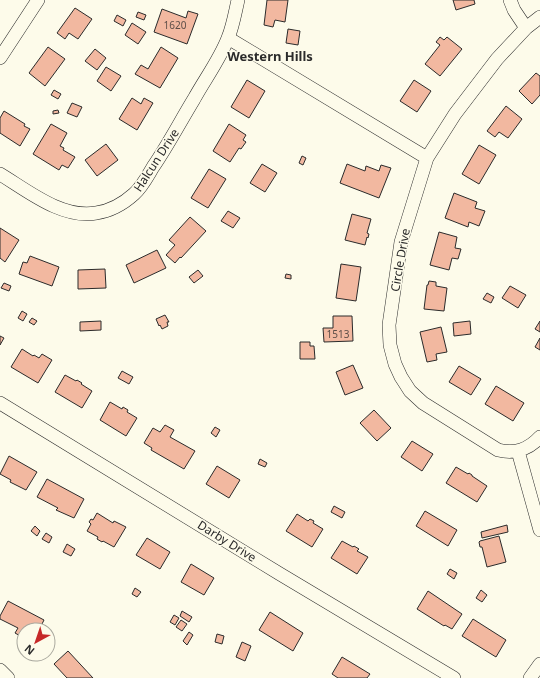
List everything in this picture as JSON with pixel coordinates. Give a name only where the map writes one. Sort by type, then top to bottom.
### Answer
[{"type":"street","points":[[0,58],[38,0]]},
{"type":"street","name":"Halcun Drive","points":[[0,174],[52,206],[68,212],[80,214],[96,213],[111,209],[125,202],[142,184],[163,153],[228,38],[238,0]]},
{"type":"street","points":[[510,0],[514,10],[526,28]]},
{"type":"street","name":"Circle Drive","points":[[518,451],[506,452],[498,450],[422,403],[410,391],[395,364],[390,345],[389,325],[401,242],[427,158],[455,114],[478,83],[508,46],[526,28],[540,17]]},
{"type":"street","points":[[228,38],[427,158]]},
{"type":"street","name":"Darby Drive","points":[[0,403],[454,678]]},
{"type":"street","points":[[540,437],[532,445],[518,451],[540,530]]},
{"type":"street","points":[[530,678],[540,664]]},
{"type":"street","points":[[0,670],[8,678]]},
{"type":"building","points":[[267,0],[288,0],[285,22],[275,20],[273,27],[264,25]]},
{"type":"building","points":[[453,0],[474,0],[475,4],[456,10]]},
{"type":"building","points":[[75,8],[92,19],[78,39],[69,33],[65,39],[57,33]]},
{"type":"building","points":[[162,9],[186,18],[188,11],[198,14],[187,44],[154,32]]},
{"type":"building","points":[[138,12],[146,15],[144,20],[136,17]]},
{"type":"building","points":[[117,15],[126,20],[123,26],[114,21]]},
{"type":"building","points":[[132,23],[146,32],[138,44],[125,35]]},
{"type":"building","points":[[288,29],[300,31],[298,45],[286,43]]},
{"type":"building","points":[[440,37],[444,40],[447,37],[462,49],[440,76],[425,64],[440,45],[436,42]]},
{"type":"building","points":[[48,47],[65,59],[45,86],[29,73]]},
{"type":"building","points":[[161,47],[178,58],[160,88],[135,74],[141,65],[148,69]]},
{"type":"building","points":[[95,49],[106,58],[97,70],[85,61]]},
{"type":"building","points":[[106,67],[121,76],[111,91],[97,81]]},
{"type":"building","points":[[536,73],[540,76],[540,95],[532,104],[519,91]]},
{"type":"building","points":[[247,80],[265,91],[249,118],[231,107]]},
{"type":"building","points":[[414,80],[431,91],[417,112],[400,101]]},
{"type":"building","points":[[54,90],[61,94],[58,99],[51,95]]},
{"type":"building","points":[[132,98],[141,104],[144,98],[153,103],[137,130],[119,119]]},
{"type":"building","points":[[72,103],[82,107],[77,117],[67,113]]},
{"type":"building","points":[[506,106],[522,119],[508,138],[499,132],[495,137],[487,131]]},
{"type":"building","points":[[58,110],[59,113],[53,114],[53,111]]},
{"type":"building","points":[[4,111],[25,124],[24,126],[30,129],[20,146],[0,133],[0,118]]},
{"type":"building","points":[[51,124],[67,133],[60,146],[64,148],[63,150],[75,157],[68,168],[62,165],[59,170],[33,154]]},
{"type":"building","points":[[229,124],[246,135],[243,140],[246,142],[241,149],[239,148],[230,162],[213,151]]},
{"type":"building","points":[[106,144],[118,160],[97,176],[85,160]]},
{"type":"building","points":[[479,145],[496,155],[479,184],[462,174]]},
{"type":"building","points":[[302,156],[306,158],[303,165],[299,163]]},
{"type":"building","points":[[262,164],[277,173],[265,192],[250,183]]},
{"type":"building","points":[[347,164],[365,171],[366,166],[379,171],[381,165],[391,168],[379,198],[340,183]]},
{"type":"building","points":[[209,169],[226,179],[208,208],[191,198]]},
{"type":"building","points":[[454,193],[477,202],[475,208],[485,211],[479,226],[469,222],[468,227],[445,218]]},
{"type":"building","points":[[228,211],[240,218],[233,228],[221,221]]},
{"type":"building","points":[[352,214],[371,219],[367,233],[369,234],[365,245],[345,240]]},
{"type":"building","points":[[190,217],[206,231],[175,263],[166,255],[175,245],[169,240]]},
{"type":"building","points":[[0,228],[19,240],[5,262],[0,258]]},
{"type":"building","points":[[439,232],[457,237],[455,248],[461,249],[458,259],[452,258],[449,270],[430,265]]},
{"type":"building","points":[[157,250],[166,268],[134,283],[126,265]]},
{"type":"building","points":[[30,256],[59,267],[52,286],[19,274],[23,262],[27,263]]},
{"type":"building","points":[[341,264],[361,267],[356,301],[336,298]]},
{"type":"building","points":[[105,269],[106,288],[78,289],[78,270]]},
{"type":"building","points":[[198,270],[203,276],[194,283],[189,277]]},
{"type":"building","points":[[286,274],[291,275],[291,279],[285,278]]},
{"type":"building","points":[[429,281],[436,282],[436,286],[447,288],[444,311],[424,309],[427,285]]},
{"type":"building","points":[[4,283],[11,286],[9,291],[1,288]]},
{"type":"building","points":[[510,286],[526,295],[518,308],[502,298]]},
{"type":"building","points":[[487,293],[494,297],[491,303],[483,299]]},
{"type":"building","points":[[22,311],[27,314],[23,321],[18,318]]},
{"type":"building","points":[[165,315],[169,322],[167,322],[168,326],[162,329],[156,319]]},
{"type":"building","points":[[333,316],[352,316],[353,341],[324,342],[323,328],[333,328]]},
{"type":"building","points":[[32,318],[37,321],[34,325],[29,322]]},
{"type":"building","points":[[101,321],[101,330],[80,331],[80,322]]},
{"type":"building","points":[[470,321],[471,334],[454,336],[453,323]]},
{"type":"building","points":[[540,321],[540,332],[535,329]]},
{"type":"building","points":[[441,327],[447,352],[436,354],[437,360],[427,362],[420,332]]},
{"type":"building","points":[[0,336],[4,338],[0,345]]},
{"type":"building","points":[[540,338],[540,350],[535,347]]},
{"type":"building","points":[[300,342],[310,342],[310,346],[314,346],[315,359],[300,359]]},
{"type":"building","points":[[22,349],[33,356],[34,355],[39,358],[42,354],[52,360],[38,383],[11,367]]},
{"type":"building","points":[[353,365],[363,388],[345,395],[336,372]]},
{"type":"building","points":[[459,366],[481,379],[471,395],[449,382]]},
{"type":"building","points":[[122,371],[133,377],[129,384],[118,378]]},
{"type":"building","points":[[65,375],[76,381],[77,380],[92,391],[82,408],[55,392]]},
{"type":"building","points":[[496,386],[524,403],[513,421],[485,404]]},
{"type":"building","points":[[110,402],[122,409],[123,407],[128,410],[127,412],[137,418],[126,436],[100,420]]},
{"type":"building","points":[[374,410],[391,428],[377,441],[360,423]]},
{"type":"building","points":[[165,425],[174,430],[170,437],[195,451],[184,469],[151,450],[152,448],[144,443],[153,428],[160,432]]},
{"type":"building","points":[[215,427],[220,430],[216,437],[211,433]]},
{"type":"building","points":[[412,441],[433,454],[422,471],[401,457]]},
{"type":"building","points":[[9,456],[37,472],[26,490],[10,482],[11,480],[0,474]]},
{"type":"building","points":[[260,459],[267,463],[265,467],[258,464]]},
{"type":"building","points":[[217,466],[240,480],[229,498],[206,484]]},
{"type":"building","points":[[456,467],[468,474],[469,473],[487,486],[477,502],[446,483]]},
{"type":"building","points":[[47,479],[84,499],[74,518],[56,510],[58,508],[37,497]]},
{"type":"building","points":[[334,506],[345,512],[342,518],[331,512]]},
{"type":"building","points":[[425,511],[457,530],[448,546],[416,526]]},
{"type":"building","points":[[97,513],[113,523],[114,521],[126,527],[114,547],[103,541],[102,542],[97,539],[98,537],[87,531],[91,524],[89,522],[91,519],[93,520]]},
{"type":"building","points":[[297,514],[308,521],[310,519],[314,521],[313,523],[323,529],[312,547],[286,531]]},
{"type":"building","points":[[507,525],[508,532],[482,538],[481,532]]},
{"type":"building","points":[[35,526],[40,531],[37,536],[31,531]]},
{"type":"building","points":[[46,533],[52,537],[49,543],[42,539]]},
{"type":"building","points":[[499,536],[506,562],[487,567],[482,547],[480,547],[479,542]]},
{"type":"building","points":[[147,538],[170,552],[160,569],[136,555]]},
{"type":"building","points":[[342,541],[359,549],[357,551],[368,557],[357,574],[331,558]]},
{"type":"building","points":[[67,544],[75,549],[71,556],[63,552]]},
{"type":"building","points":[[191,564],[214,578],[204,595],[181,582]]},
{"type":"building","points":[[450,569],[457,573],[454,579],[447,574]]},
{"type":"building","points":[[135,588],[141,592],[137,597],[132,594]]},
{"type":"building","points":[[481,590],[487,595],[482,602],[476,598]]},
{"type":"building","points":[[428,591],[462,614],[452,629],[445,625],[444,626],[417,609]]},
{"type":"building","points":[[8,601],[44,620],[43,622],[16,622],[16,627],[0,619],[0,616]]},
{"type":"building","points":[[182,611],[192,617],[189,622],[180,616]]},
{"type":"building","points":[[270,612],[303,633],[293,651],[259,630]]},
{"type":"building","points":[[174,615],[179,618],[175,625],[170,622]]},
{"type":"building","points":[[473,619],[506,640],[496,657],[462,636]]},
{"type":"building","points":[[181,620],[187,624],[182,631],[176,627]]},
{"type":"building","points":[[189,632],[193,635],[187,645],[183,641]]},
{"type":"building","points":[[217,634],[224,636],[222,644],[215,642]]},
{"type":"building","points":[[242,642],[251,646],[245,661],[236,657]]},
{"type":"building","points":[[68,651],[93,678],[67,678],[54,664]]},
{"type":"building","points":[[342,657],[370,674],[367,678],[338,678],[332,674]]},
{"type":"district","name":"Western Hills","points":[[270,56]]}]
